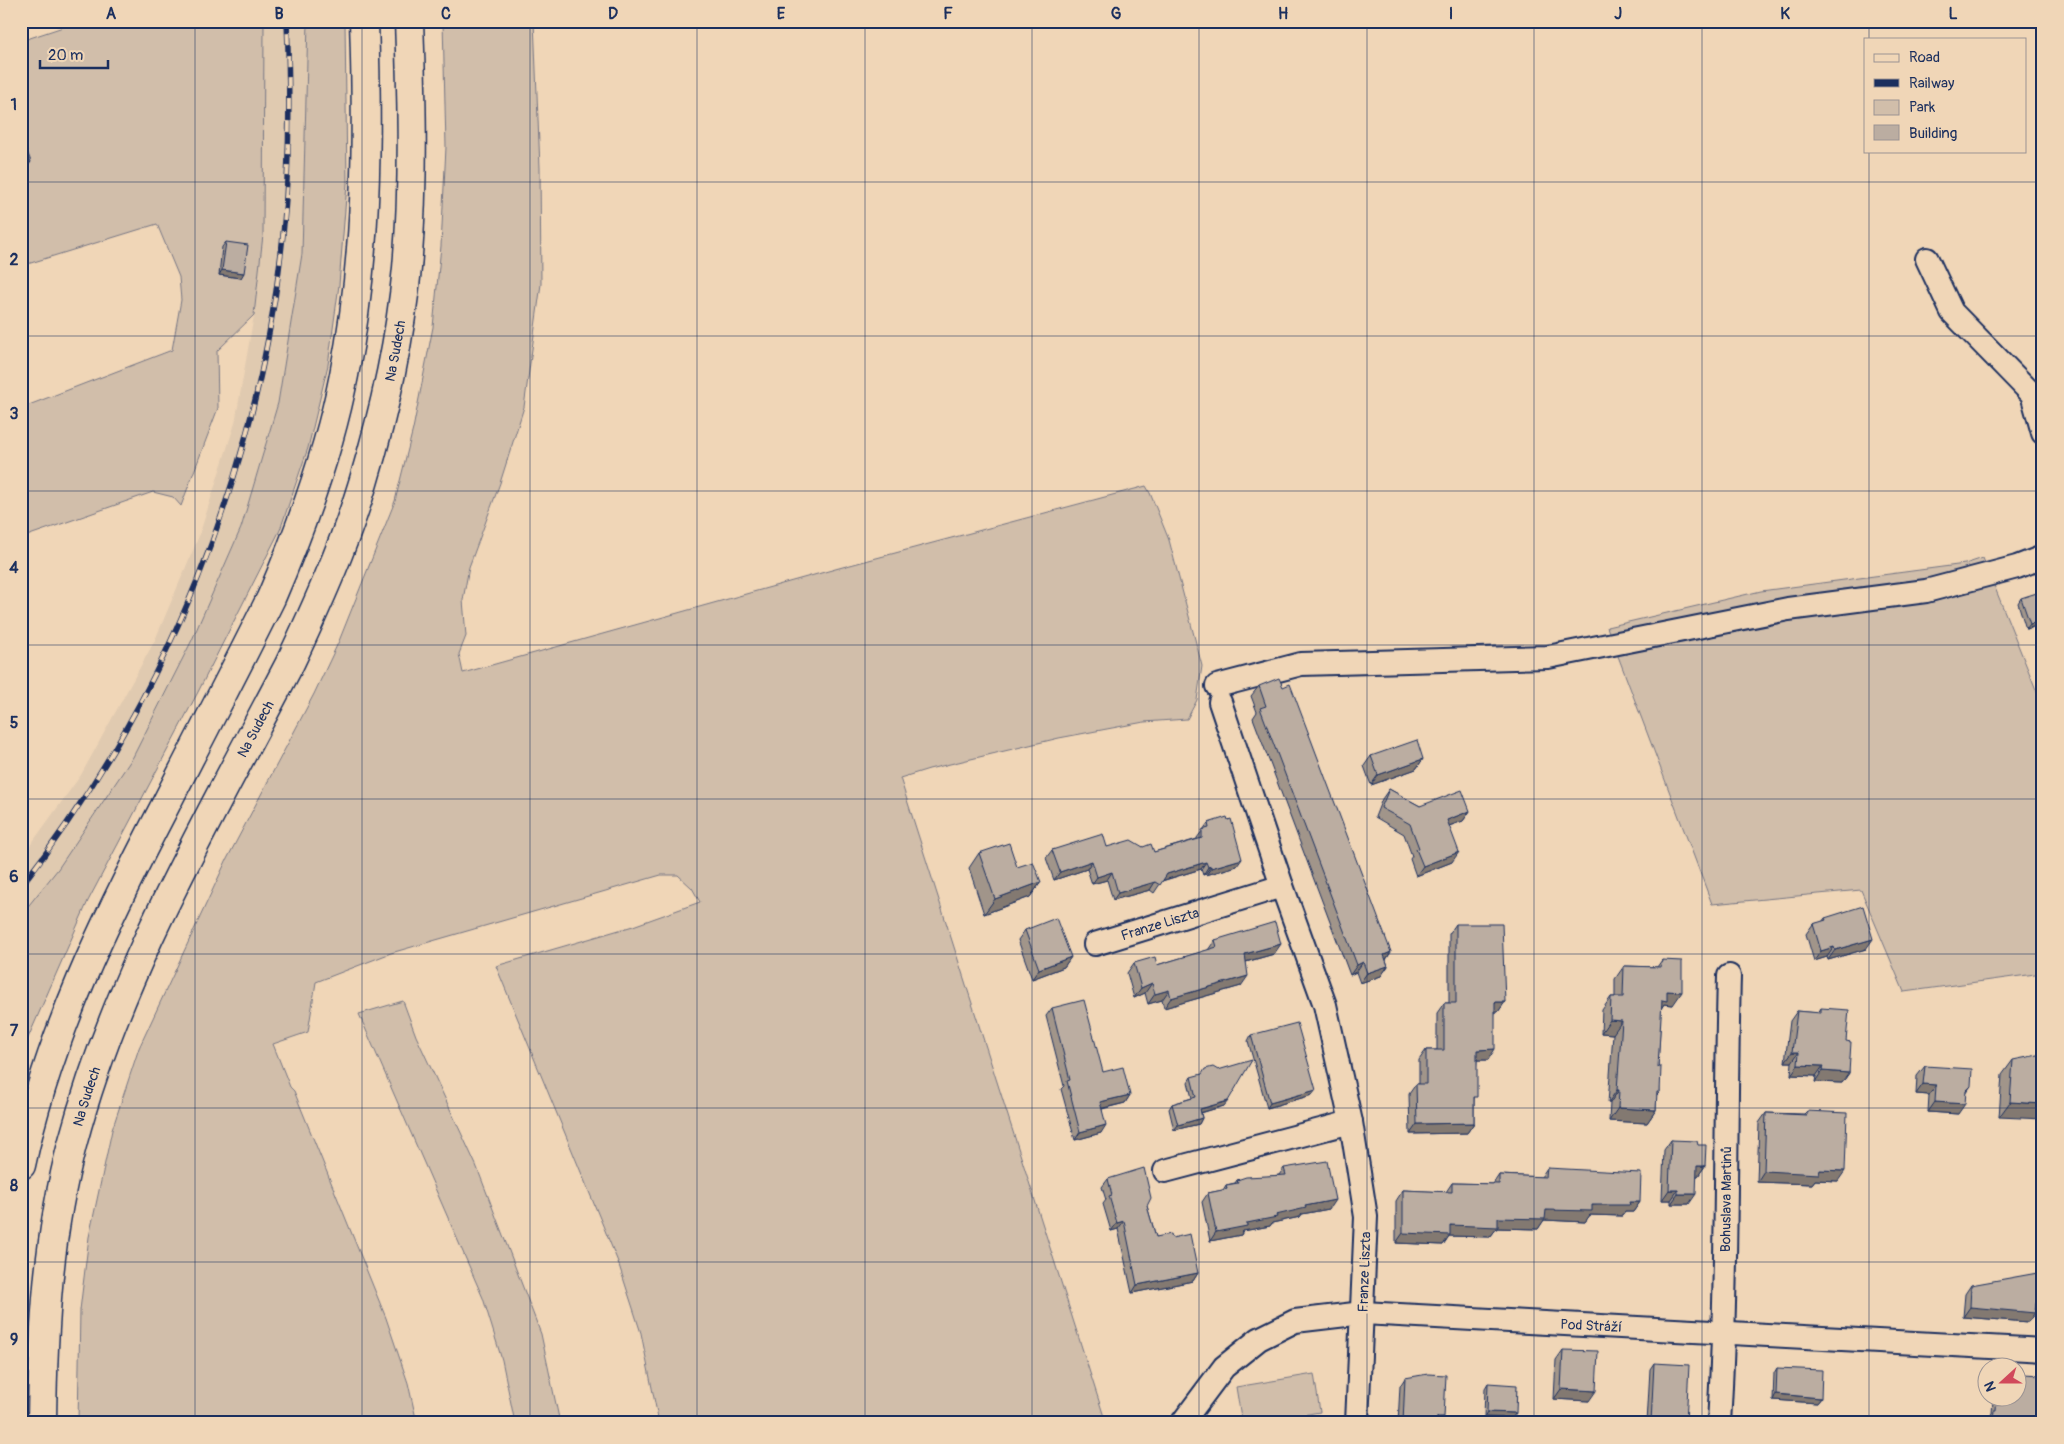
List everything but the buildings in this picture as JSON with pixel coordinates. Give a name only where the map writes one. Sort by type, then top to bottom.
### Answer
[{"type":"main road","points":[[21,1165],[51,1056],[103,930],[271,598],[294,544],[314,489],[344,377],[361,266],[365,210],[366,153],[364,21]]},
{"type":"main road","name":"Na Sudech","points":[[42,1423],[43,1350],[48,1280],[58,1210],[72,1142],[94,1071],[154,928],[289,665],[312,615],[347,532],[377,437],[400,325],[407,268],[412,154],[409,21]]},
{"type":"street","points":[[1927,260],[1952,312],[2032,394],[2043,433]]},
{"type":"street","name":"Franze Liszta","points":[[1357,1423],[1366,1217],[1351,1122],[1325,1005],[1282,886],[1219,694],[1300,664],[1548,657],[1788,609],[1926,591],[2017,567],[2043,557]]},
{"type":"street","name":"Franze Liszta","points":[[1096,944],[1282,886]]},
{"type":"street","name":"Bohuslava Martinů","points":[[1719,1423],[1725,1332],[1729,976]]},
{"type":"street","points":[[1166,1171],[1351,1122]]},
{"type":"street","name":"Pod Stráží","points":[[1182,1423],[1224,1367],[1259,1340],[1295,1321],[1363,1313],[2043,1350]]},
{"type":"shaded area","points":[[264,21],[308,21],[302,254],[278,403],[241,528],[192,640],[133,757],[58,869],[21,915],[21,858],[81,775],[155,640],[199,536],[235,423],[254,315],[263,235]]},
{"type":"green space","points":[[81,21],[264,21],[263,235],[254,315],[217,351],[218,408],[181,506],[173,497],[153,492],[21,538],[21,408],[172,350],[181,300],[179,277],[157,224],[21,266],[21,41]]},
{"type":"green space","points":[[308,21],[345,21],[347,184],[339,285],[328,365],[308,448],[280,530],[198,692],[88,901],[21,1054],[21,915],[58,869],[133,757],[192,640],[241,528],[278,403],[302,254]]},
{"type":"green space","points":[[443,21],[534,21],[540,168],[541,284],[524,407],[500,483],[469,567],[463,600],[466,636],[459,654],[463,673],[839,568],[1146,486],[1150,493],[1169,540],[1202,666],[1197,700],[1187,719],[1144,722],[1059,738],[929,769],[900,778],[1106,1423],[659,1423],[641,1333],[618,1262],[496,966],[633,926],[700,902],[692,888],[678,875],[661,875],[391,953],[316,982],[308,1032],[273,1044],[386,1318],[408,1383],[417,1423],[78,1423],[80,1310],[89,1237],[112,1130],[139,1048],[227,859],[314,694],[339,641],[395,501],[413,429],[433,327],[441,246],[446,147]]},
{"type":"green space","points":[[1983,558],[2043,707],[2043,969],[2035,974],[1904,992],[1861,890],[1712,904],[1607,627],[1761,591],[1965,564]]},
{"type":"green space","points":[[403,1001],[416,1036],[476,1165],[541,1334],[560,1423],[515,1423],[502,1360],[483,1298],[359,1014]]},
{"type":"green space","points":[[1314,1374],[1320,1412],[1255,1423],[1242,1423],[1236,1387]]},
{"type":"railway","points":[[21,886],[73,814],[120,739],[162,660],[198,579],[228,495],[252,410],[271,323],[283,235],[289,128],[287,21]]}]
